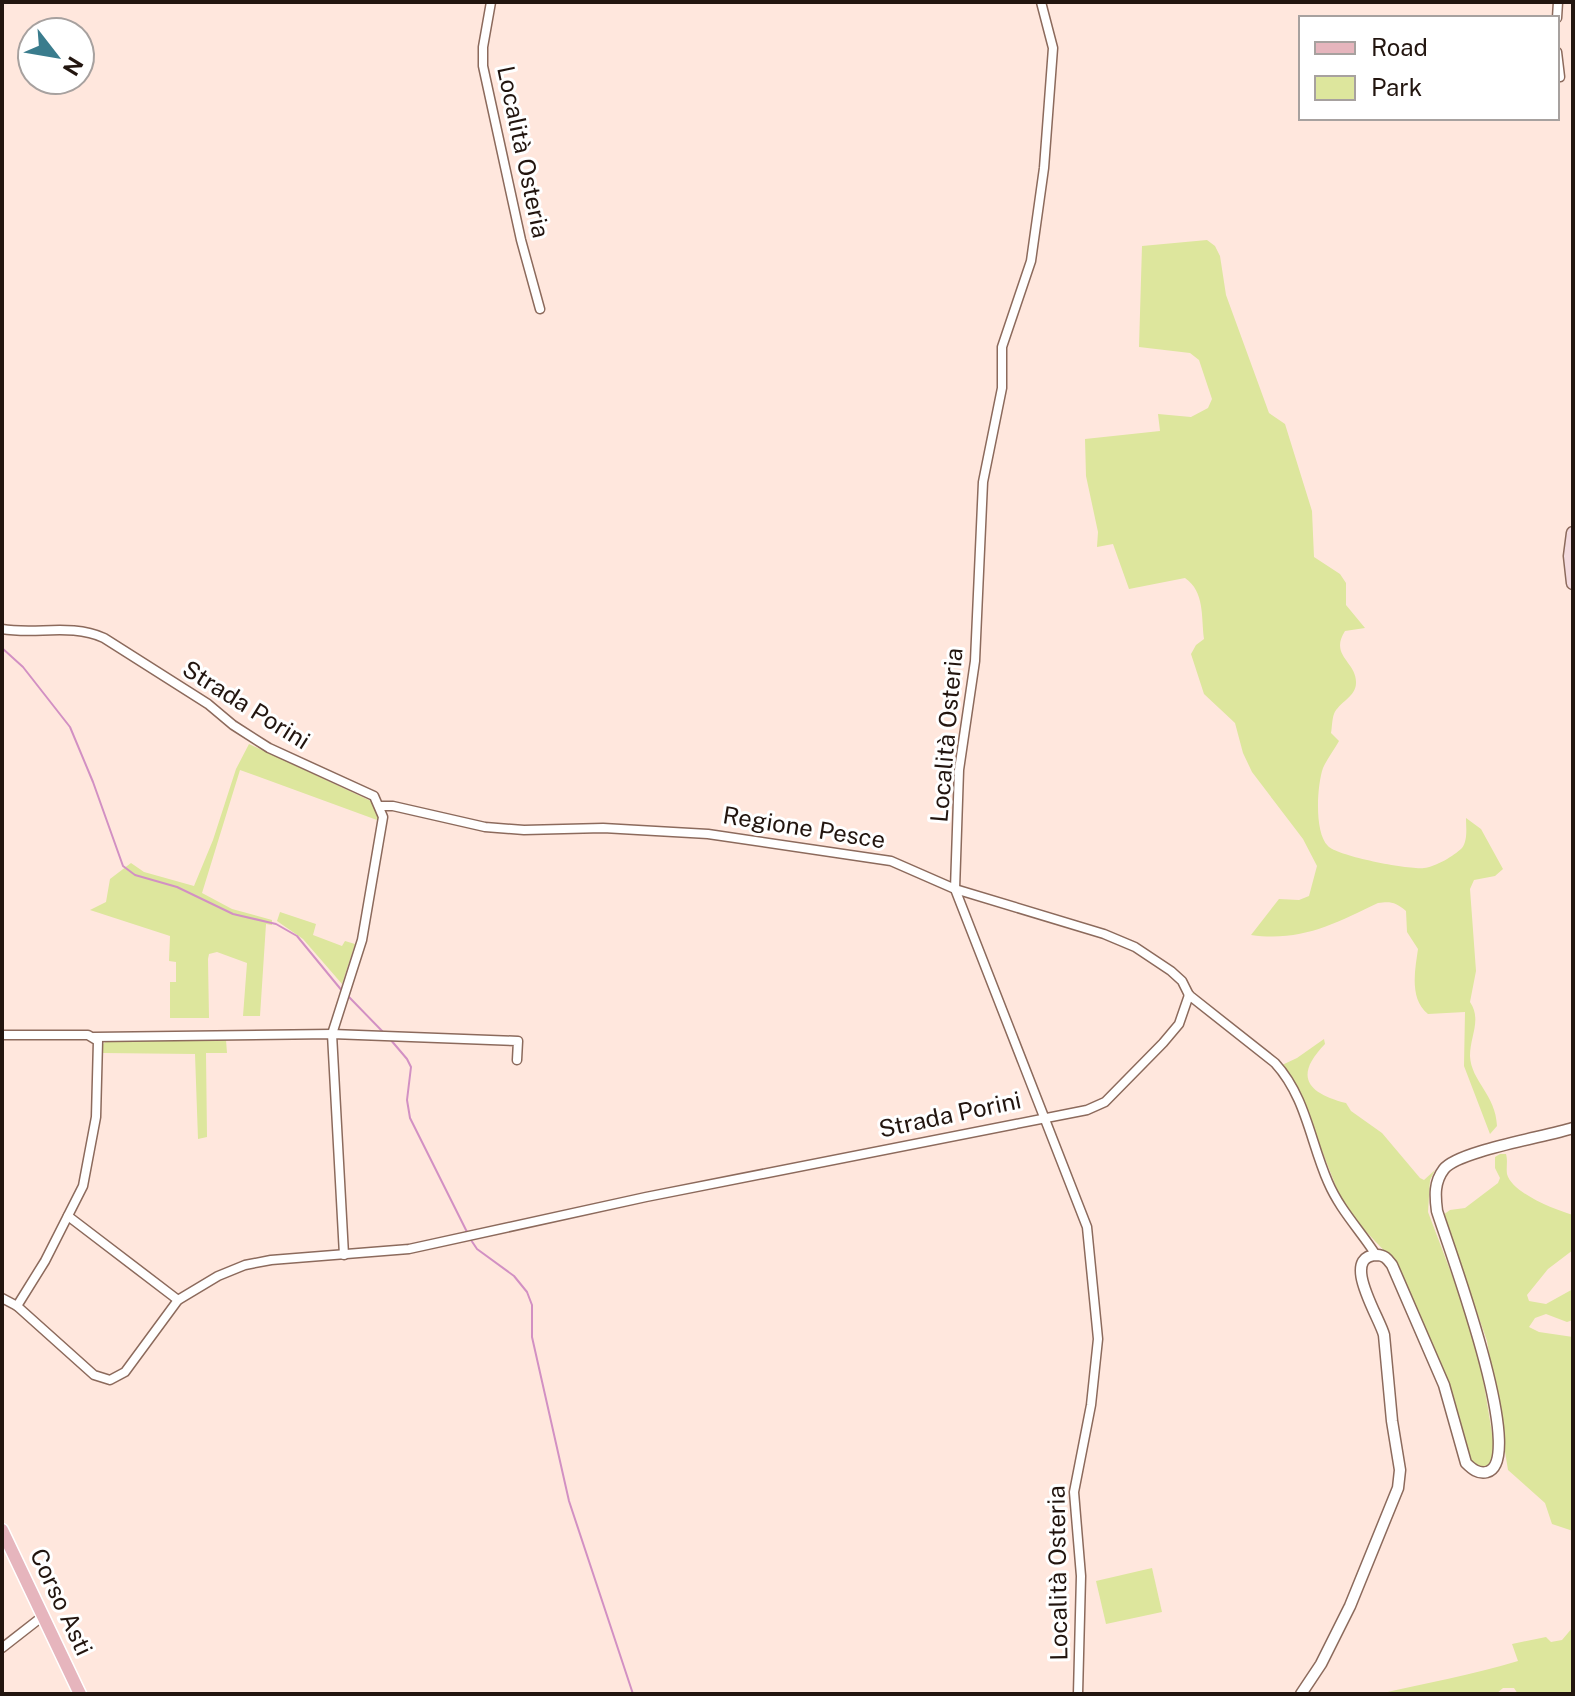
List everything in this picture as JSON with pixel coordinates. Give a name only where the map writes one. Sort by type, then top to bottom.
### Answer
[{"type":"main road","points":[[1573,533],[1570,556],[1573,583]]},
{"type":"main road","name":"Corso Asti","points":[[2,1530],[80,1694]]},
{"type":"street","name":"Località Osteria","points":[[491,2],[483,66],[521,240],[540,309]]},
{"type":"street","name":"Località Osteria","points":[[1041,2],[1053,48],[1044,168],[1031,261],[1002,347],[1002,388],[983,482],[975,661],[959,770],[955,889],[1087,1227],[1098,1339],[1091,1405],[1074,1492],[1081,1576],[1078,1694]]},
{"type":"street","points":[[1559,69],[1560,77]]},
{"type":"street","name":"Strada Porini","points":[[2,629],[71,629],[104,638],[208,704],[246,734],[281,754],[374,796],[380,806]]},
{"type":"street","name":"Regione Pesce","points":[[380,806],[485,827],[524,830],[603,828],[751,839],[891,861],[955,889],[1104,934],[1135,947],[1171,971],[1182,981],[1189,995]]},
{"type":"street","points":[[344,1255],[332,1034],[362,940],[383,817],[380,806]]},
{"type":"street","points":[[1189,995],[1275,1063],[1286,1076],[1298,1096],[1332,1191],[1376,1255]]},
{"type":"street","name":"Strada Porini","points":[[2,1298],[17,1306],[94,1375],[110,1380],[125,1372],[178,1300],[218,1276],[245,1265],[271,1260],[409,1249],[1044,1116],[1087,1110],[1105,1102],[1163,1043],[1179,1024],[1189,995]]},
{"type":"street","points":[[2,1035],[332,1034],[518,1041],[517,1060]]},
{"type":"street","points":[[17,1306],[83,1186],[96,1117],[98,1047],[94,1037]]},
{"type":"street","points":[[1301,1694],[1321,1664],[1350,1606],[1398,1488],[1400,1470],[1384,1335],[1360,1273],[1368,1257],[1376,1255],[1384,1256],[1392,1265],[1444,1385],[1466,1463],[1472,1470],[1483,1473],[1491,1471],[1496,1466],[1500,1451],[1482,1343],[1437,1211],[1434,1193],[1443,1170],[1452,1161],[1573,1128]]},
{"type":"street","points":[[68,1216],[178,1300]]},
{"type":"street","points":[[2,1648],[43,1616]]},
{"type":"green space","points":[[1207,240],[1215,246],[1220,256],[1226,295],[1269,413],[1285,424],[1312,511],[1314,557],[1340,574],[1346,583],[1346,605],[1365,628],[1345,631],[1341,640],[1342,653],[1356,683],[1353,692],[1334,714],[1331,733],[1339,741],[1321,776],[1318,808],[1324,840],[1334,850],[1358,858],[1424,868],[1444,861],[1462,848],[1466,837],[1466,818],[1481,829],[1503,869],[1495,876],[1474,880],[1470,889],[1476,971],[1470,1002],[1475,1022],[1470,1056],[1474,1073],[1496,1115],[1497,1126],[1490,1134],[1464,1066],[1465,1012],[1428,1014],[1418,1000],[1415,984],[1418,949],[1407,932],[1406,911],[1393,903],[1378,903],[1317,930],[1286,936],[1251,935],[1279,899],[1299,900],[1309,896],[1317,866],[1303,839],[1252,772],[1235,723],[1204,694],[1191,654],[1204,639],[1201,605],[1196,590],[1185,578],[1129,589],[1113,544],[1097,547],[1098,532],[1086,476],[1085,439],[1160,431],[1158,414],[1191,417],[1208,408],[1212,399],[1199,360],[1190,353],[1139,347],[1142,246]]},
{"type":"green space","points":[[249,744],[371,801],[378,814],[377,820],[240,770],[202,893],[232,909],[272,920],[272,925],[266,924],[260,1016],[243,1016],[247,963],[217,952],[209,954],[208,959],[209,1018],[170,1018],[170,982],[176,982],[176,962],[169,961],[170,936],[90,910],[106,902],[110,879],[131,863],[144,872],[194,886],[236,769]]},
{"type":"green space","points":[[280,912],[316,924],[313,935],[342,946],[345,941],[355,944],[342,984],[303,939],[277,921]]},
{"type":"green space","points":[[1324,1039],[1325,1044],[1309,1066],[1309,1082],[1314,1089],[1346,1103],[1351,1111],[1382,1133],[1420,1178],[1424,1180],[1435,1170],[1430,1180],[1428,1212],[1477,1341],[1495,1452],[1495,1459],[1486,1468],[1479,1467],[1468,1458],[1452,1394],[1395,1262],[1352,1217],[1340,1197],[1301,1097],[1282,1065]]},
{"type":"green space","points":[[108,1040],[226,1040],[227,1053],[206,1053],[207,1137],[198,1139],[195,1054],[103,1053],[103,1044]]},
{"type":"green space","points":[[1506,1154],[1507,1174],[1517,1188],[1546,1205],[1573,1215],[1573,1250],[1548,1269],[1527,1295],[1529,1301],[1546,1304],[1573,1289],[1573,1320],[1567,1322],[1546,1314],[1535,1318],[1529,1327],[1539,1332],[1573,1337],[1573,1531],[1552,1524],[1545,1503],[1508,1470],[1487,1341],[1443,1215],[1450,1210],[1465,1208],[1498,1183],[1500,1178],[1495,1168],[1495,1157]]},
{"type":"green space","points":[[1152,1568],[1162,1612],[1106,1624],[1096,1581]]},
{"type":"green space","points":[[1573,1627],[1573,1694],[1518,1694],[1514,1688],[1503,1688],[1496,1694],[1379,1694],[1518,1661],[1512,1644],[1546,1637],[1551,1642],[1562,1640]]},
{"type":"waterway","points":[[2,648],[23,667],[70,727],[123,866],[135,875],[177,887],[233,914],[276,924],[297,936],[343,992]]},
{"type":"waterway","points":[[348,996],[385,1034]]},
{"type":"waterway","points":[[390,1039],[411,1067],[407,1100],[410,1118],[468,1234]]},
{"type":"waterway","points":[[471,1240],[477,1249],[514,1276],[527,1292],[532,1305],[532,1337],[569,1501],[633,1694]]}]
